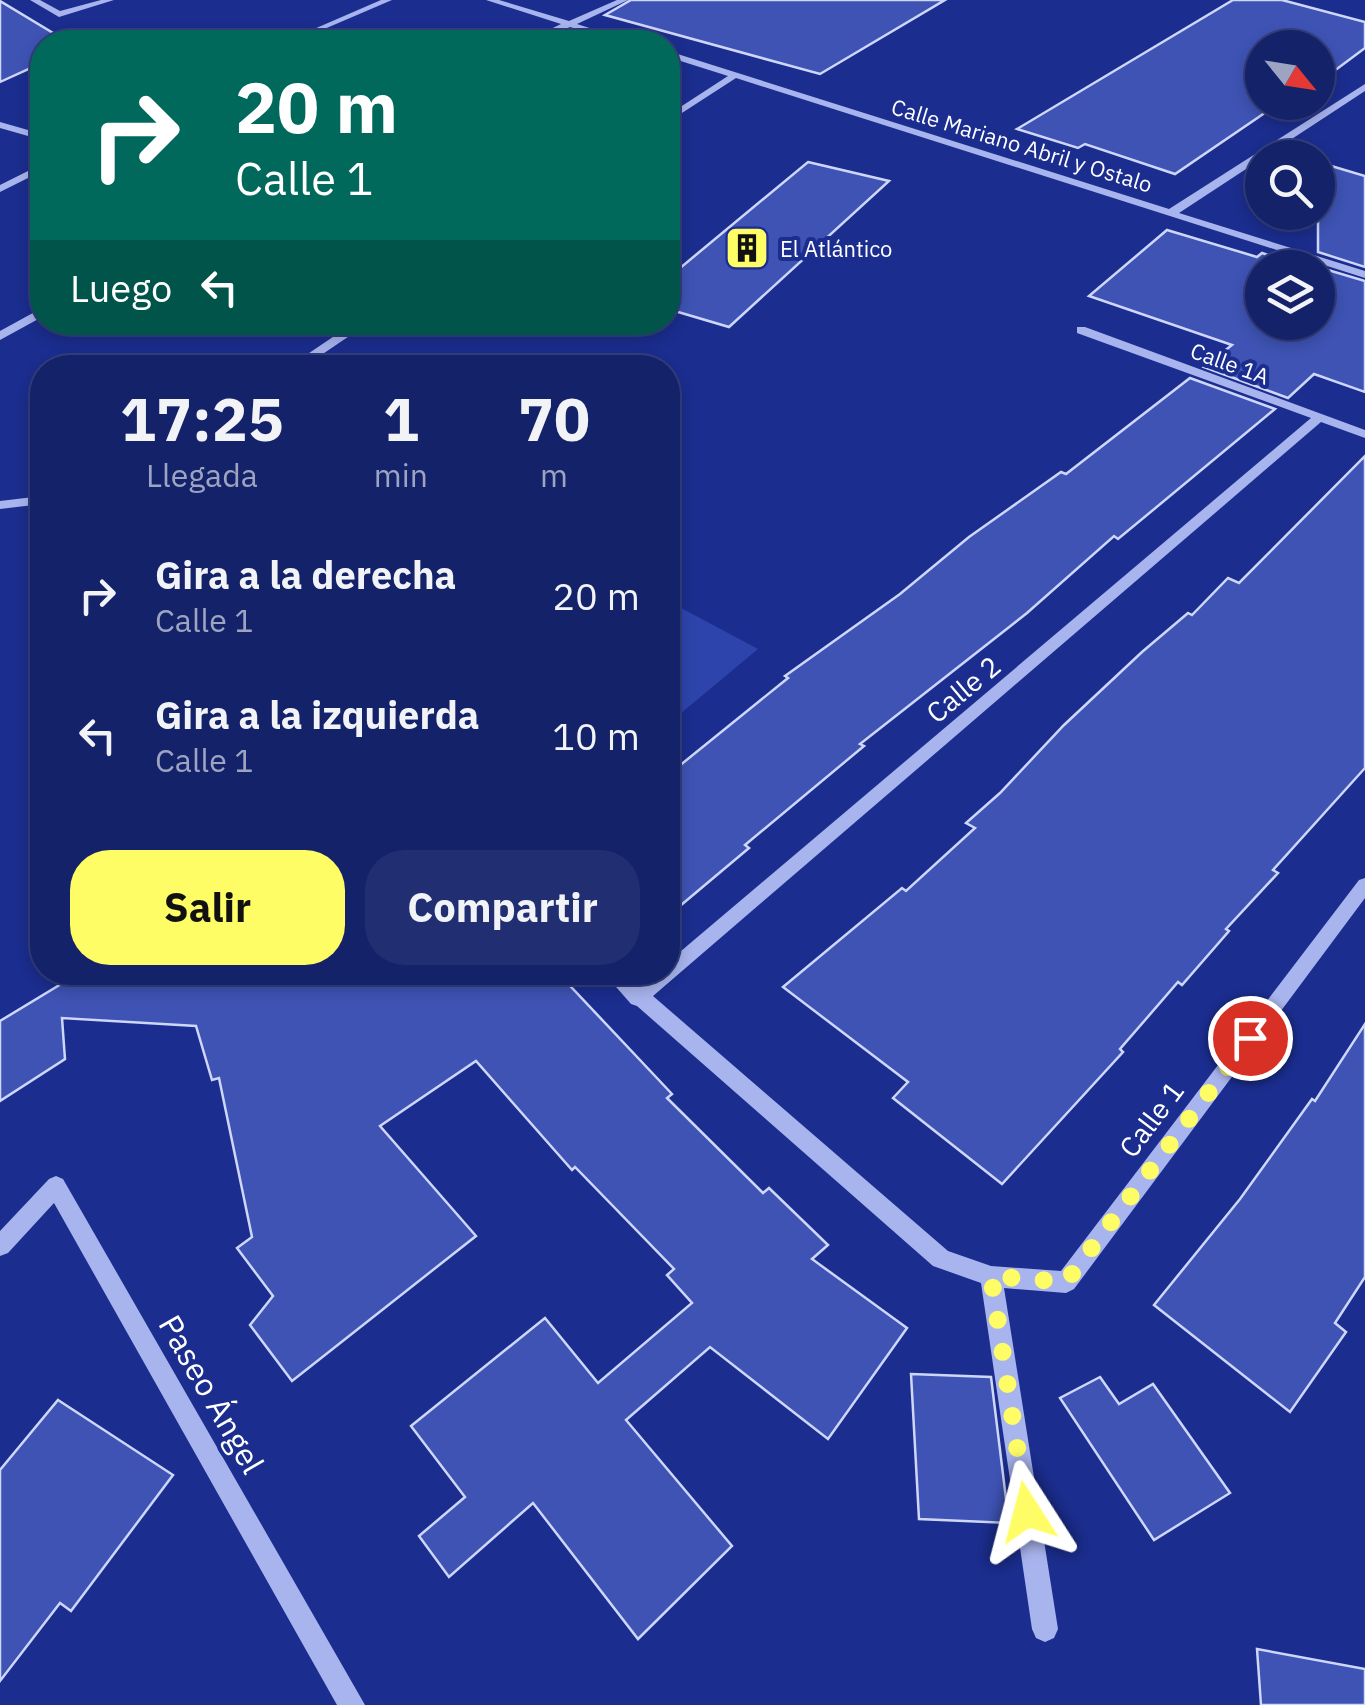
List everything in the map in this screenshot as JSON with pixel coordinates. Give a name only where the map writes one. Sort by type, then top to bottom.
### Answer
[{"type":"street","points":[[34,0],[59,14],[110,0]]},
{"type":"street","points":[[317,30],[388,0]]},
{"type":"street","points":[[490,0],[588,30]]},
{"type":"street","points":[[554,30],[624,0]]},
{"type":"street","name":"Calle Mariano Abril y Ostalo","points":[[680,58],[1365,275]]},
{"type":"street","points":[[680,111],[735,75]]},
{"type":"street","points":[[1171,213],[1365,87]]},
{"type":"street","points":[[0,125],[30,134]]},
{"type":"street","points":[[0,189],[30,173]]},
{"type":"street","points":[[0,336],[30,319]]},
{"type":"street","name":"Calle 1A","points":[[1080,330],[1365,434]]},
{"type":"street","points":[[313,355],[344,335]]},
{"type":"street","name":"Calle 2","points":[[680,962],[1320,418]]},
{"type":"street","points":[[0,505],[30,501]]},
{"type":"street","name":"Calle 1","points":[[625,985],[942,1259],[991,1276],[1066,1282],[1365,885]]},
{"type":"street","name":"Calle 2","points":[[638,998],[653,985]]},
{"type":"street","name":"Paseo Ángel","points":[[0,1246],[56,1186],[352,1705]]},
{"type":"street","points":[[991,1276],[1045,1630]]},
{"type":"shaded area","points":[[680,607],[758,649],[680,714]]},
{"type":"building","points":[[631,0],[945,0],[820,74],[680,36],[680,30],[660,30],[605,15]]},
{"type":"building","points":[[1233,0],[1282,0],[1365,22],[1365,48],[1335,70],[1335,30],[1245,30],[1245,120],[1254,120],[1175,174],[1085,144],[1078,148],[1017,129]]},
{"type":"building","points":[[0,1],[48,30],[30,30],[30,68],[0,82]]},
{"type":"building","name":"El Atlántico","points":[[808,162],[889,181],[729,327],[680,313],[680,268]]},
{"type":"building","points":[[1335,167],[1365,176],[1365,267],[1335,257],[1335,250],[1318,250],[1318,230],[1335,230]]},
{"type":"building","points":[[1167,230],[1245,253],[1245,340],[1335,340],[1335,272],[1365,281],[1365,392],[1314,374],[1288,398],[1204,367],[1232,345],[1089,296]]},
{"type":"building","points":[[1190,378],[1275,409],[860,744],[864,746],[745,845],[749,848],[680,906],[680,765],[788,678],[785,676],[900,594],[969,537],[1061,472],[1066,474]]},
{"type":"building","points":[[1365,456],[1365,768],[1273,870],[1278,873],[1226,929],[1229,931],[1182,985],[1178,982],[1120,1049],[1123,1052],[1002,1184],[893,1098],[908,1082],[783,987],[902,888],[906,891],[975,828],[966,823],[1064,725],[1142,652],[1188,613],[1192,615],[1228,578],[1239,583]]},
{"type":"building","points":[[60,985],[569,985],[672,1094],[667,1098],[763,1193],[769,1188],[828,1245],[812,1259],[907,1328],[828,1439],[710,1347],[626,1420],[732,1546],[638,1639],[533,1503],[449,1577],[419,1536],[465,1497],[411,1426],[545,1318],[598,1383],[692,1303],[667,1275],[674,1269],[575,1167],[572,1170],[476,1061],[380,1126],[476,1236],[292,1381],[250,1325],[273,1296],[237,1248],[252,1237],[219,1078],[212,1080],[196,1026],[62,1018],[65,1059],[0,1101],[0,1021]]},
{"type":"building","points":[[1365,1024],[1365,1277],[1335,1323],[1346,1332],[1290,1412],[1154,1305],[1240,1199],[1312,1099],[1315,1101]]},
{"type":"building","points":[[911,1374],[991,1377],[1009,1523],[919,1519]]},
{"type":"building","points":[[1100,1377],[1119,1404],[1153,1384],[1230,1493],[1154,1540],[1060,1398]]},
{"type":"building","points":[[58,1400],[173,1475],[71,1611],[60,1603],[0,1681],[0,1470]]},
{"type":"building","points":[[1257,1649],[1365,1669],[1365,1705],[1261,1705]]},
{"type":"place","name":"El Atlántico","points":[[747,248]]},
{"type":"route","points":[[1027,1512],[991,1276],[1066,1282],[1250,1038]]}]
